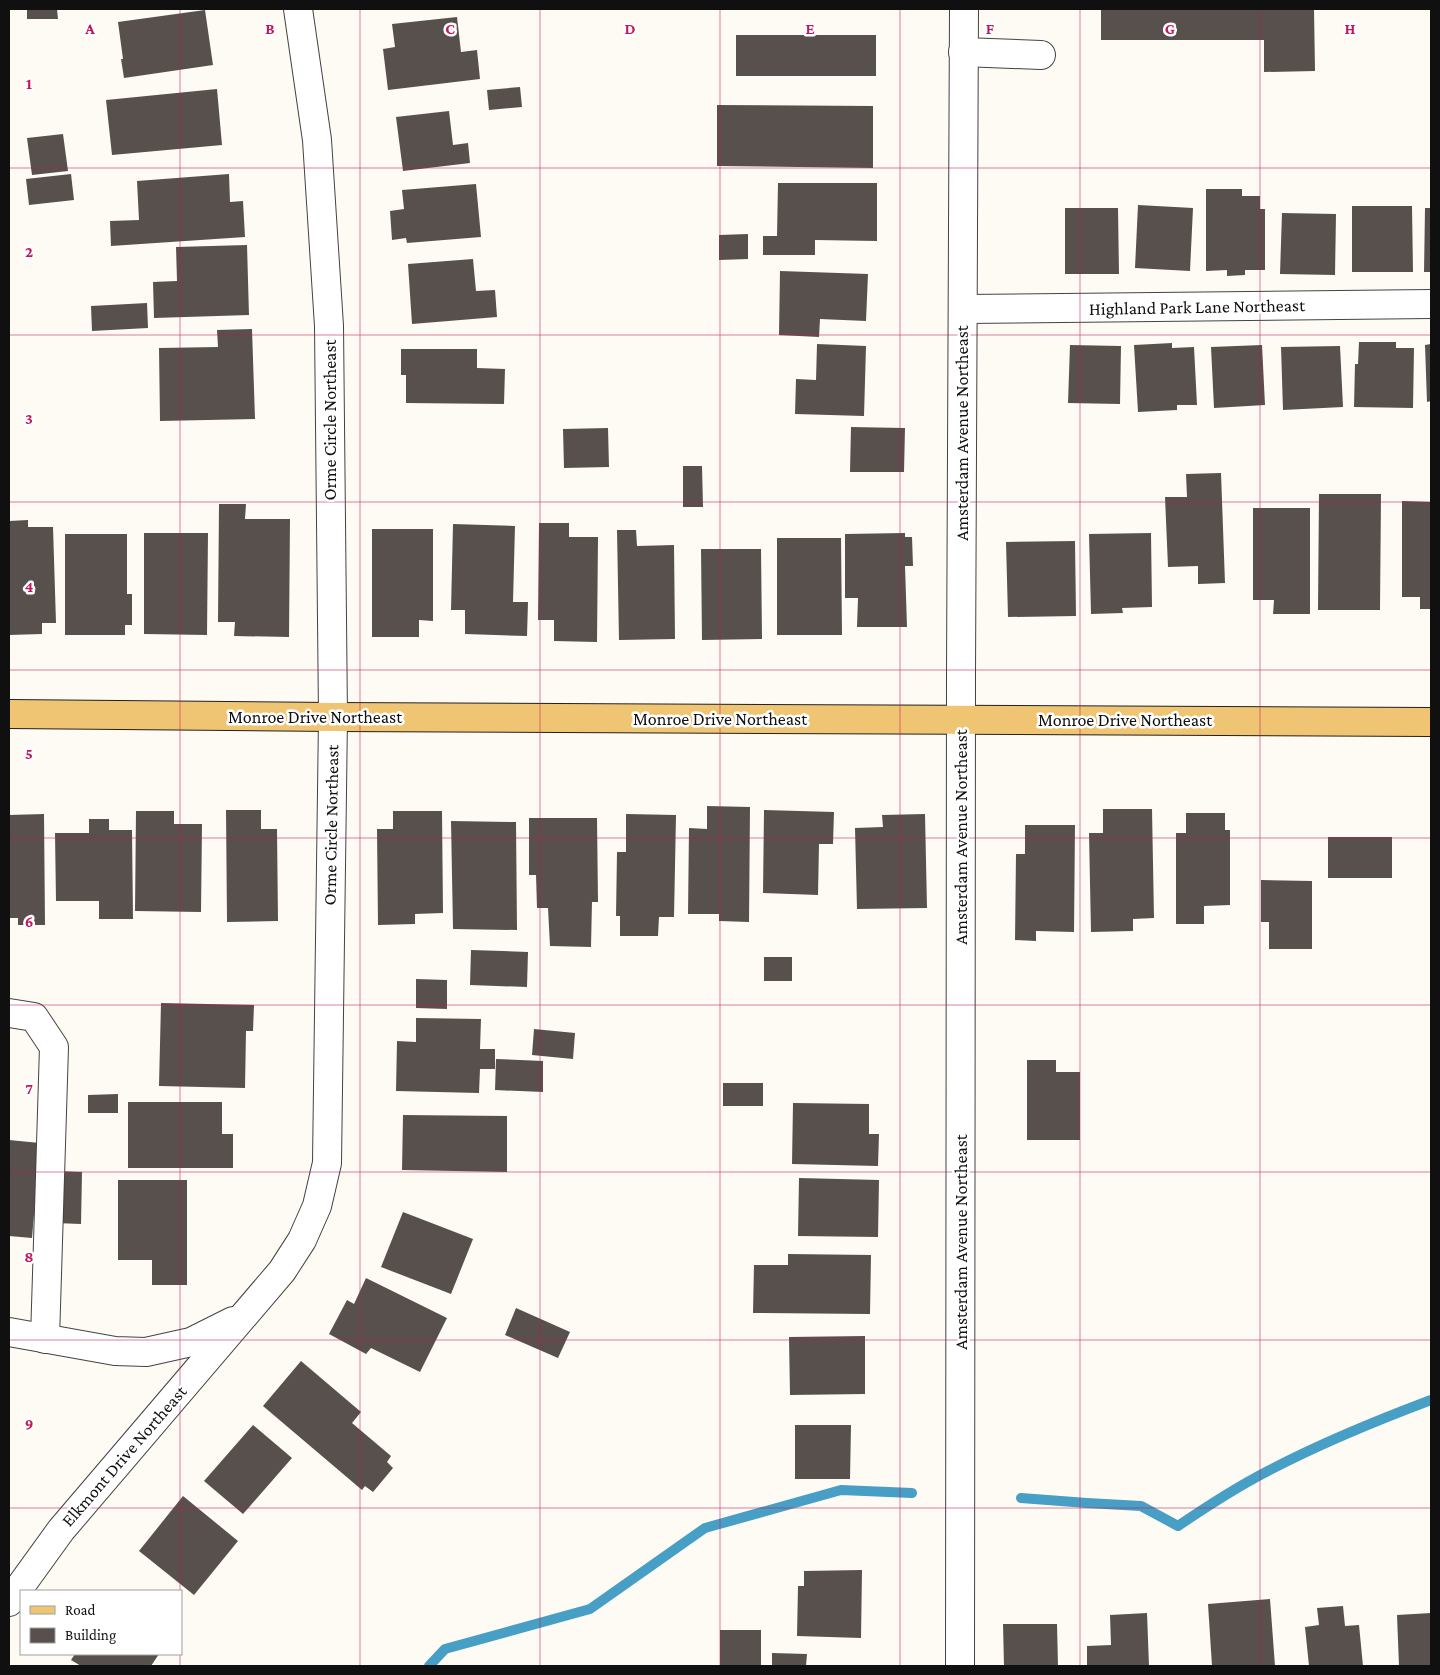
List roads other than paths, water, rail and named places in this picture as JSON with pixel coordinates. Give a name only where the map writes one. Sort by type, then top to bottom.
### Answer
[{"type":"main road","name":"Monroe Drive Northeast","points":[[9,714],[333,718],[1431,722]]},
{"type":"street","name":"Orme Circle Northeast","points":[[9,1332],[115,1350],[146,1352],[191,1342],[245,1314],[282,1271],[302,1240],[316,1206],[327,1163],[333,718],[329,326],[316,140],[298,9]]},
{"type":"street","name":"Amsterdam Avenue Northeast","points":[[960,1666],[964,9]]},
{"type":"street","points":[[963,52],[1041,55]]},
{"type":"street","name":"Highland Park Lane Northeast","points":[[963,309],[1431,304]]},
{"type":"street","points":[[9,1013],[34,1016],[54,1047],[45,1339]]},
{"type":"street","name":"Elkmont Drive Northeast","points":[[9,1602],[60,1530],[245,1314]]},
{"type":"waterway","points":[[1021,1498],[1141,1506],[1178,1526],[1254,1478],[1306,1452],[1347,1433],[1431,1400]]},
{"type":"waterway","points":[[429,1666],[445,1649],[590,1609],[705,1528],[841,1490],[912,1493]]}]
